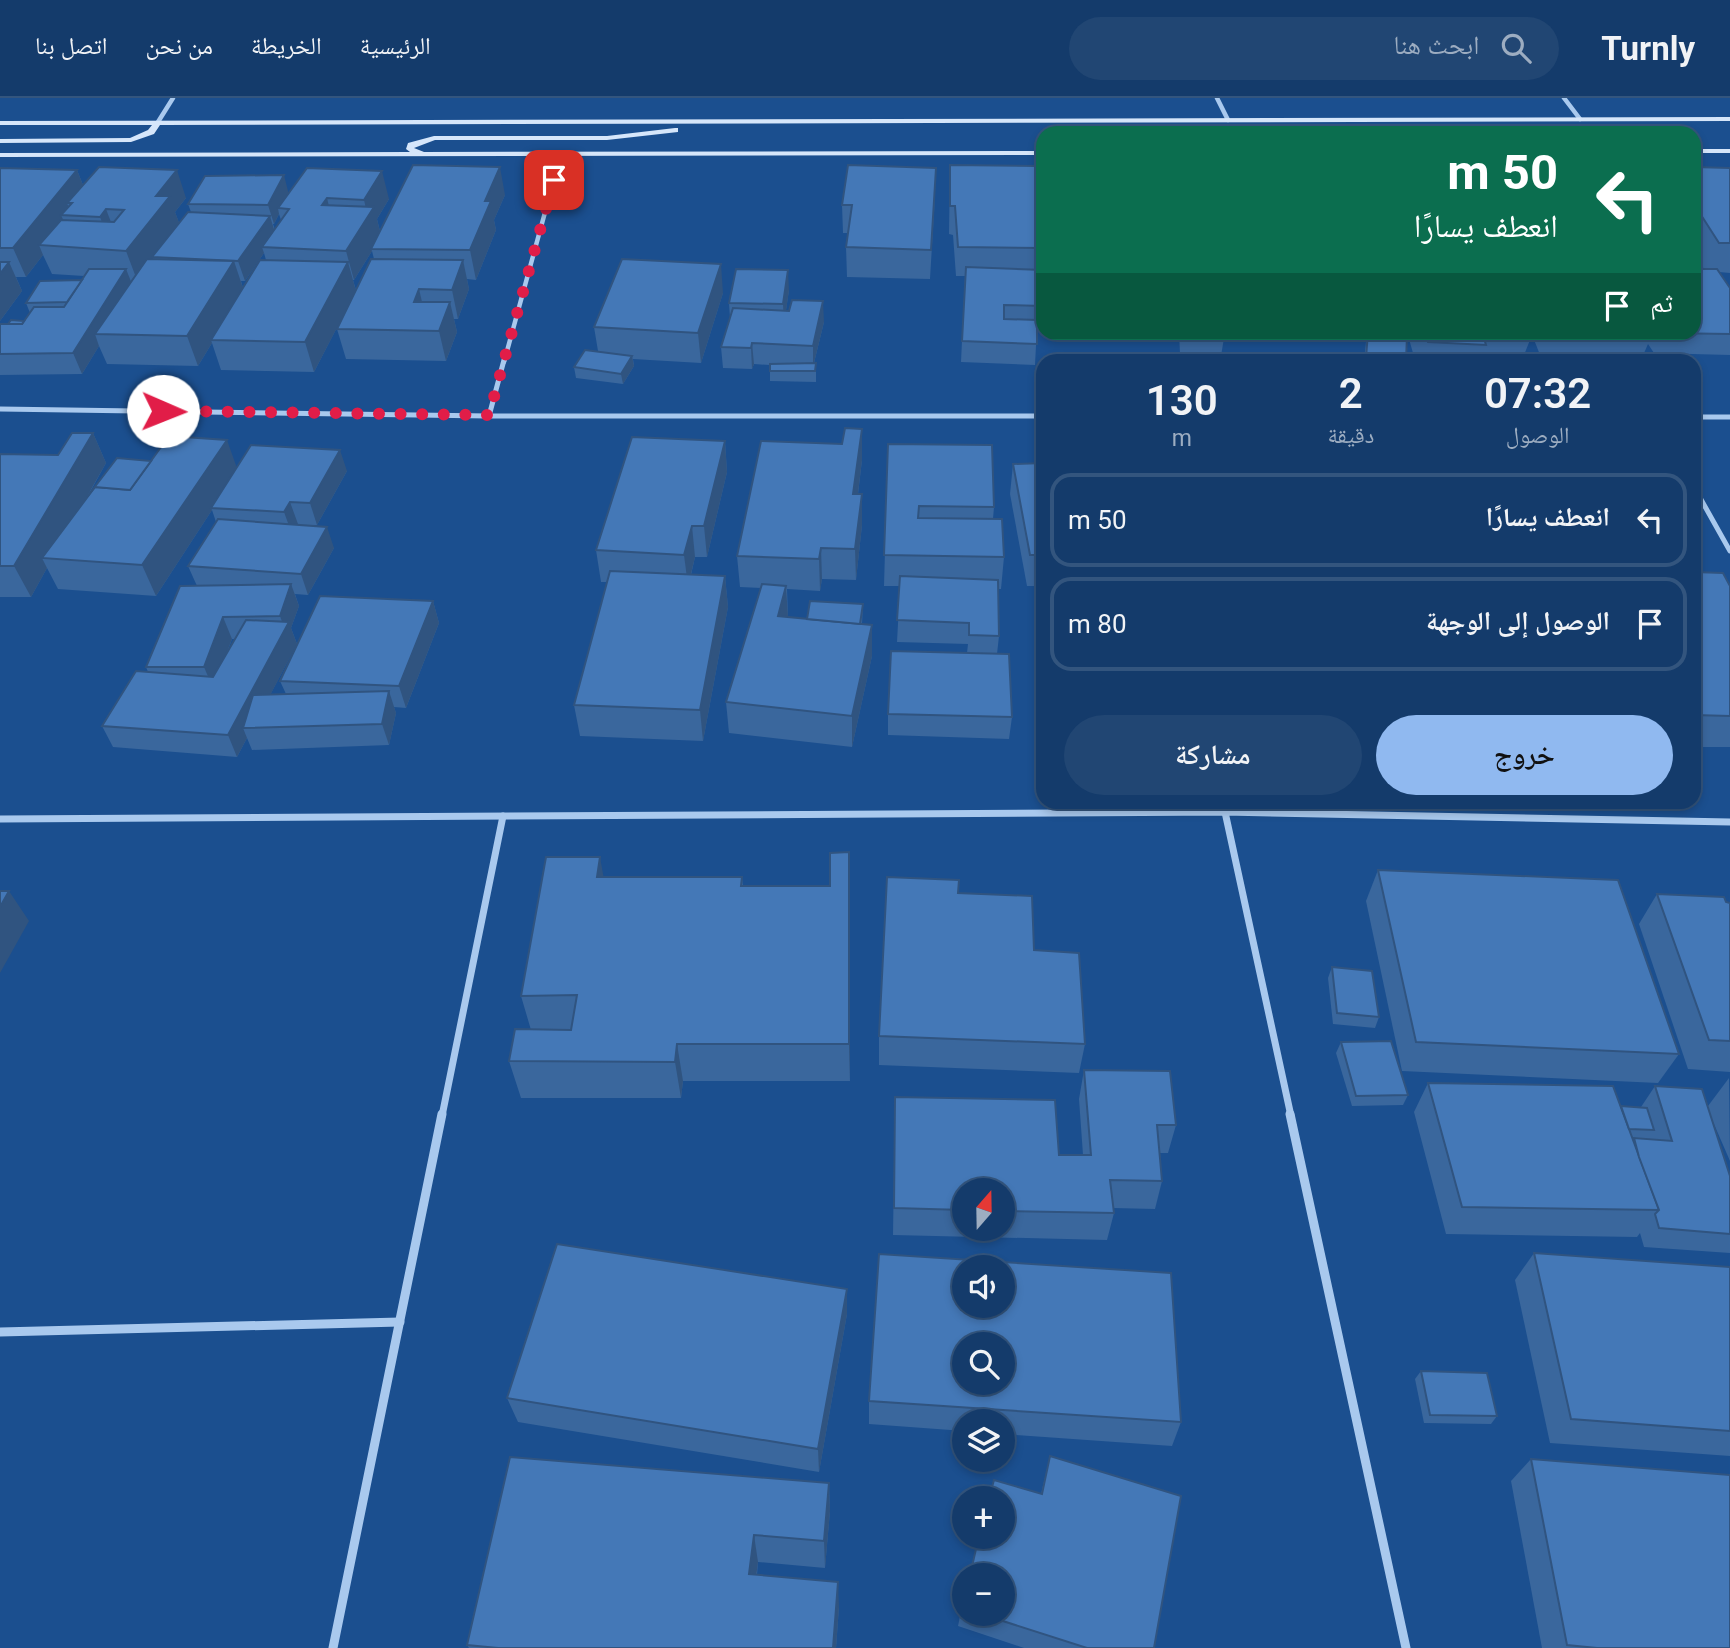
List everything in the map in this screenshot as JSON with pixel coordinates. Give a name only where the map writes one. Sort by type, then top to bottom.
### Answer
[{"type":"street","points":[[0,141],[131,140],[151,132],[173,98]]},
{"type":"street","points":[[1217,98],[1228,120]]},
{"type":"street","points":[[1564,98],[1580,119]]},
{"type":"street","points":[[0,122],[1730,119]]},
{"type":"street","points":[[430,154],[414,151],[411,145],[434,138],[607,138],[742,122]]},
{"type":"street","points":[[1701,151],[1730,151]]},
{"type":"street","points":[[0,155],[1036,153]]},
{"type":"street","points":[[489,415],[561,154]]},
{"type":"street","points":[[0,409],[489,415],[1036,416]]},
{"type":"street","points":[[1701,417],[1730,417]]},
{"type":"street","points":[[1701,499],[1730,551]]},
{"type":"street","points":[[1225,812],[1406,1648]]},
{"type":"street","points":[[0,819],[1225,812],[1730,822]]},
{"type":"street","points":[[333,1648],[503,816]]},
{"type":"street","points":[[0,1332],[400,1322]]},
{"type":"building","points":[[413,165],[500,167],[485,201],[491,201],[470,250],[371,249]]},
{"type":"building","points":[[848,165],[936,168],[931,250],[846,247],[852,205],[842,205]]},
{"type":"building","points":[[950,165],[1036,166],[1036,248],[958,247],[955,206],[950,206]]},
{"type":"building","points":[[99,167],[177,170],[156,196],[170,196],[126,251],[39,245],[61,220],[114,222],[124,210],[106,209],[100,217],[61,215],[72,203],[67,203]]},
{"type":"building","points":[[1701,167],[1730,168],[1730,243],[1719,243],[1701,215]]},
{"type":"building","points":[[0,168],[77,170],[13,248],[0,248]]},
{"type":"building","points":[[307,168],[382,171],[364,200],[327,198],[322,205],[374,207],[346,251],[262,247],[289,209],[278,208]]},
{"type":"building","points":[[284,175],[268,205],[188,204],[205,176]]},
{"type":"building","points":[[188,212],[270,216],[238,261],[152,257]]},
{"type":"building","points":[[147,259],[234,261],[187,336],[95,334]]},
{"type":"building","points":[[371,259],[463,260],[452,290],[419,289],[414,302],[450,302],[439,331],[337,329]]},
{"type":"building","points":[[622,259],[721,264],[698,333],[594,327]]},
{"type":"building","points":[[260,260],[348,262],[305,342],[211,340]]},
{"type":"building","points":[[0,262],[9,262],[0,274]]},
{"type":"building","points":[[966,267],[1036,270],[1036,306],[1004,305],[1004,319],[1036,320],[1037,344],[962,341]]},
{"type":"building","points":[[89,269],[126,269],[73,353],[0,354],[0,324],[22,324],[34,307],[64,307]]},
{"type":"building","points":[[736,269],[788,270],[783,304],[729,303]]},
{"type":"building","points":[[1701,269],[1717,269],[1730,288],[1730,334],[1701,334]]},
{"type":"building","points":[[82,280],[67,302],[26,303],[40,281]]},
{"type":"building","points":[[792,300],[823,301],[813,346],[752,343],[751,348],[721,347],[733,308],[789,311]]},
{"type":"building","points":[[11,320],[24,321],[22,324],[8,324]]},
{"type":"building","points":[[1367,340],[1407,340],[1406,354],[1366,354]]},
{"type":"building","points":[[1485,340],[1486,345],[1428,342]]},
{"type":"building","points":[[585,350],[632,356],[621,374],[574,367]]},
{"type":"building","points":[[816,363],[815,371],[770,371],[770,364]]},
{"type":"building","points":[[845,428],[862,429],[853,494],[862,494],[855,549],[821,548],[819,559],[737,556],[761,441],[842,444]]},
{"type":"building","points":[[72,433],[93,433],[14,566],[0,566],[0,454],[58,455]]},
{"type":"building","points":[[169,436],[227,440],[142,565],[42,558],[95,487],[130,490]]},
{"type":"building","points":[[632,437],[725,441],[704,526],[692,526],[684,555],[596,550]]},
{"type":"building","points":[[888,444],[992,445],[994,507],[919,506],[918,518],[1002,519],[1004,557],[884,555]]},
{"type":"building","points":[[251,445],[340,450],[310,503],[290,502],[284,512],[211,508]]},
{"type":"building","points":[[117,458],[151,461],[130,490],[95,487],[87,497]]},
{"type":"building","points":[[1036,463],[1036,555],[1030,555],[1013,464]]},
{"type":"building","points":[[218,519],[327,527],[301,574],[188,566]]},
{"type":"building","points":[[610,571],[725,576],[700,710],[574,705]]},
{"type":"building","points":[[1701,572],[1723,573],[1730,586],[1730,716],[1701,715]]},
{"type":"building","points":[[900,576],[998,580],[999,636],[969,635],[969,623],[897,620]]},
{"type":"building","points":[[291,584],[280,616],[223,617],[204,667],[146,667],[180,586]]},
{"type":"building","points":[[762,584],[786,586],[778,616],[872,625],[852,716],[726,702]]},
{"type":"building","points":[[320,596],[433,601],[399,686],[280,681]]},
{"type":"building","points":[[810,601],[863,604],[860,624],[807,619]]},
{"type":"building","points":[[246,620],[289,622],[228,735],[102,726],[136,671],[213,677]]},
{"type":"building","points":[[891,651],[1009,654],[1012,717],[888,714]]},
{"type":"building","points":[[389,691],[382,724],[243,728],[253,695]]},
{"type":"building","points":[[849,852],[849,1044],[677,1044],[675,1062],[509,1061],[515,1029],[571,1030],[577,995],[521,996],[546,857],[600,857],[597,877],[742,877],[741,886],[830,886],[830,853]]},
{"type":"building","points":[[1378,870],[1618,880],[1679,1054],[1416,1042]]},
{"type":"building","points":[[887,877],[959,880],[958,893],[1032,896],[1034,950],[1079,953],[1085,1044],[879,1036]]},
{"type":"building","points":[[0,891],[9,891],[0,907]]},
{"type":"building","points":[[1657,894],[1724,897],[1726,902],[1730,903],[1730,1041],[1709,1040]]},
{"type":"building","points":[[1332,967],[1372,971],[1379,1017],[1337,1013]]},
{"type":"building","points":[[1391,1041],[1408,1095],[1356,1096],[1341,1042]]},
{"type":"building","points":[[1084,1070],[1170,1071],[1176,1125],[1157,1125],[1162,1181],[1110,1180],[1114,1213],[1015,1211],[1015,1178],[952,1178],[952,1210],[894,1208],[895,1097],[1055,1100],[1059,1155],[1091,1155]]},
{"type":"building","points":[[1428,1083],[1613,1086],[1659,1210],[1462,1207]]},
{"type":"building","points":[[1655,1086],[1702,1089],[1730,1176],[1730,1234],[1659,1228],[1655,1214],[1659,1210],[1634,1138],[1672,1141]]},
{"type":"building","points":[[1621,1106],[1647,1108],[1654,1130],[1629,1129]]},
{"type":"building","points":[[557,1244],[847,1289],[818,1449],[507,1398]]},
{"type":"building","points":[[1534,1253],[1730,1267],[1730,1431],[1571,1419]]},
{"type":"building","points":[[879,1254],[952,1259],[952,1318],[1015,1318],[1015,1263],[1171,1273],[1181,1422],[869,1401]]},
{"type":"building","points":[[1421,1371],[1487,1373],[1497,1416],[1430,1415]]},
{"type":"building","points":[[1050,1456],[1181,1496],[1154,1648],[1087,1648],[1015,1625],[1015,1563],[973,1563],[976,1549],[1015,1549],[1015,1486],[1042,1494]]},
{"type":"building","points":[[510,1457],[829,1483],[824,1541],[754,1535],[749,1574],[838,1582],[833,1648],[498,1648],[467,1645]]},
{"type":"building","points":[[1531,1459],[1730,1475],[1730,1648],[1597,1648],[1567,1645]]},
{"type":"building","points":[[994,1480],[1015,1486],[992,1486]]},
{"type":"route","points":[[163,411],[489,415],[554,180]]}]
